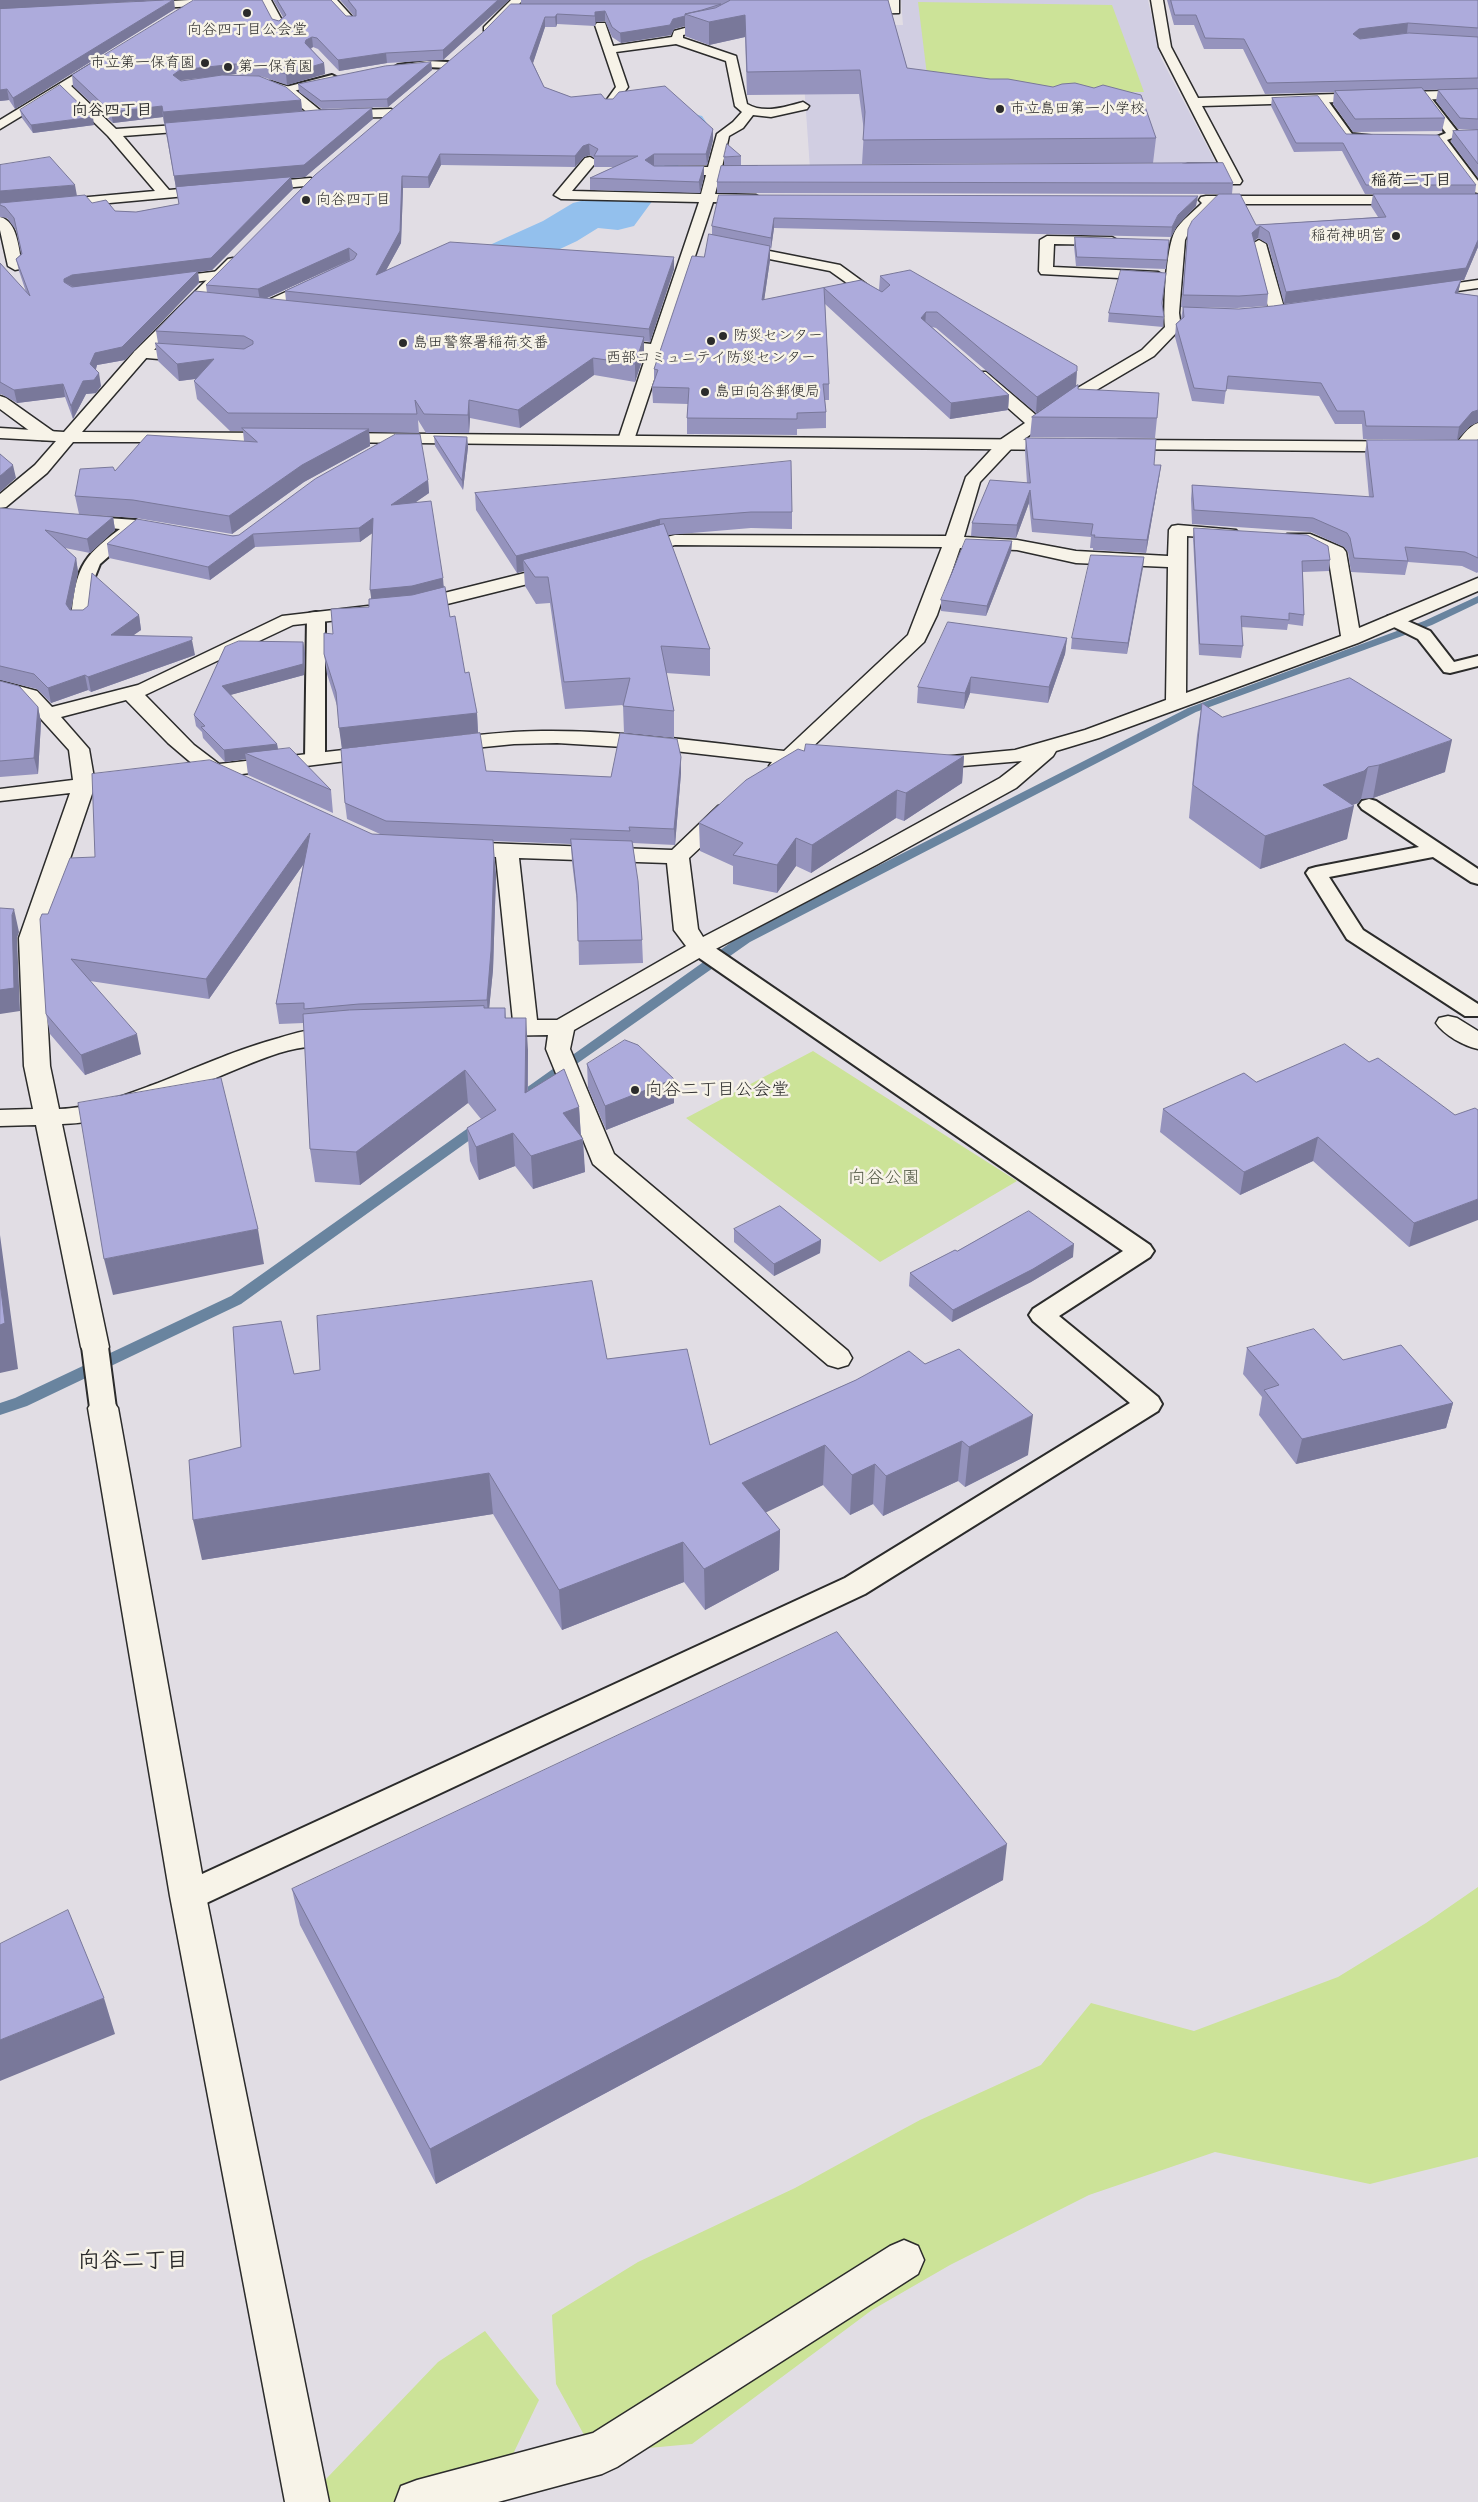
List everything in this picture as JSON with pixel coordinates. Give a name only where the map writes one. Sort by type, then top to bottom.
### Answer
[{"type":"street","points":[[127,7],[200,1],[258,0]]},
{"type":"street","points":[[265,0],[279,26]]},
{"type":"street","points":[[331,0],[352,23]]},
{"type":"street","points":[[846,11],[895,11],[893,0]]},
{"type":"street","points":[[1157,0],[1165,46],[1245,200]]},
{"type":"street","points":[[173,18],[200,1]]},
{"type":"street","points":[[476,40],[518,6]]},
{"type":"street","points":[[677,40],[678,33],[710,26],[729,18],[729,10],[720,10]]},
{"type":"street","points":[[601,25],[608,50],[620,72],[622,87],[609,105]]},
{"type":"street","points":[[608,50],[677,40],[732,59],[741,106],[749,112],[769,113],[803,106]]},
{"type":"street","points":[[434,77],[462,52]]},
{"type":"street","points":[[0,125],[114,54]]},
{"type":"street","points":[[261,82],[286,90],[318,115]]},
{"type":"street","points":[[64,86],[113,133],[166,195]]},
{"type":"street","points":[[1194,102],[1322,100],[1478,94]]},
{"type":"street","points":[[376,125],[405,101]]},
{"type":"street","points":[[626,440],[707,199],[723,134],[738,125],[749,112]]},
{"type":"street","points":[[301,117],[391,113]]},
{"type":"street","points":[[113,133],[216,124]]},
{"type":"street","points":[[590,161],[562,195],[766,199]]},
{"type":"street","points":[[1173,168],[1229,168]]},
{"type":"street","points":[[296,196],[324,169]]},
{"type":"street","points":[[654,171],[774,171]]},
{"type":"street","points":[[242,188],[310,182]]},
{"type":"street","points":[[0,209],[223,190]]},
{"type":"street","points":[[1196,200],[1478,200]]},
{"type":"street","points":[[762,781],[790,758],[917,638],[953,542],[972,481],[1006,444],[1065,402],[1148,353],[1173,328],[1171,313],[1178,243],[1183,230],[1213,200]]},
{"type":"street","points":[[0,222],[7,229],[15,266]]},
{"type":"street","points":[[692,239],[835,268],[880,300]]},
{"type":"street","points":[[1131,242],[1047,240],[1046,271],[1174,276]]},
{"type":"street","points":[[1159,243],[1178,243]]},
{"type":"street","points":[[1258,244],[1270,312],[1296,309]]},
{"type":"street","points":[[3,511],[141,354],[241,253]]},
{"type":"street","points":[[262,308],[332,274]]},
{"type":"street","points":[[152,283],[220,275]]},
{"type":"street","points":[[1411,293],[1478,284]]},
{"type":"street","points":[[194,301],[213,303]]},
{"type":"street","points":[[242,306],[291,311]]},
{"type":"street","points":[[1171,313],[1188,314]]},
{"type":"street","points":[[597,343],[656,349]]},
{"type":"street","points":[[141,354],[208,358]]},
{"type":"street","points":[[967,364],[1036,423]]},
{"type":"street","points":[[0,401],[48,436]]},
{"type":"street","points":[[1104,445],[1470,447],[1478,428]]},
{"type":"street","points":[[0,433],[67,438],[296,438]]},
{"type":"street","points":[[316,438],[1084,445]]},
{"type":"street","points":[[1176,702],[1178,530],[1244,535]]},
{"type":"street","points":[[1272,536],[1310,539],[1337,552],[1351,639]]},
{"type":"street","points":[[618,555],[674,540],[953,542],[1017,545],[1076,556],[1177,562]]},
{"type":"street","points":[[47,714],[145,689],[289,620],[393,609],[477,592],[580,565]]},
{"type":"street","points":[[906,764],[1017,756],[1092,734],[1351,639],[1478,584]]},
{"type":"street","points":[[0,687],[30,695],[79,749],[84,785],[31,938],[37,1066],[95,1347]]},
{"type":"street","points":[[131,693],[178,741],[214,770],[254,789]]},
{"type":"street","points":[[177,775],[490,740],[555,737],[613,740],[846,764]]},
{"type":"street","points":[[468,1030],[526,1028],[560,1038],[700,948],[861,864],[1008,783],[1053,745]]},
{"type":"street","points":[[0,794],[149,778]]},
{"type":"street","points":[[440,848],[678,857],[741,799]]},
{"type":"street","points":[[507,851],[526,1028]]},
{"type":"street","points":[[678,857],[686,930],[700,948]]},
{"type":"street","points":[[1448,1023],[1478,1042]]},
{"type":"street","points":[[0,1118],[77,1116],[113,1109],[270,1048],[305,1038],[362,1033]]},
{"type":"street","points":[[560,1038],[569,1075],[602,1158],[838,1358]]},
{"type":"street","points":[[104,1408],[188,1896],[307,2502]]},
{"type":"street","points":[[417,2502],[602,2452],[904,2260]]},
{"type":"lane","points":[[383,70],[427,64],[448,65]]},
{"type":"lane","points":[[286,90],[314,81],[341,77],[325,65]]},
{"type":"lane","points":[[1424,96],[1454,135]]},
{"type":"lane","points":[[1322,100],[1349,138],[1376,138]]},
{"type":"lane","points":[[1470,135],[1435,138],[1478,190]]},
{"type":"lane","points":[[377,453],[396,439]]},
{"type":"lane","points":[[64,520],[156,528]]},
{"type":"lane","points":[[80,619],[82,588],[87,569],[96,554],[136,525]]},
{"type":"lane","points":[[315,759],[316,617]]},
{"type":"lane","points":[[1394,620],[1424,635],[1450,668],[1478,662]]},
{"type":"lane","points":[[1369,805],[1478,878]]},
{"type":"lane","points":[[1436,850],[1316,873],[1354,934],[1476,1010]]},
{"type":"lane","points":[[188,1896],[855,1586],[1149,1404],[1042,1315],[1141,1251],[700,948]]},
{"type":"lane","points":[[1448,1023],[1476,1010]]},
{"type":"lane","points":[[95,1347],[104,1408]]},
{"type":"shaded area","points":[[901,0],[1148,0],[1161,58],[1218,167],[810,169],[800,26],[903,25]]},
{"type":"green space","points":[[918,2],[1112,5],[1144,92],[965,92],[928,83]]},
{"type":"green space","name":"向谷公園","points":[[813,1051],[1017,1181],[880,1262],[686,1118]]},
{"type":"green space","points":[[1478,1887],[1478,2157],[1370,2184],[1215,2152],[1089,2195],[950,2265],[872,2310],[692,2444],[594,2453],[556,2384],[552,2315],[638,2262],[795,2188],[920,2120],[1041,2065],[1091,2003],[1194,2031],[1338,1977],[1426,1923]]},
{"type":"green space","points":[[485,2331],[539,2400],[490,2502],[304,2502],[438,2362]]},
{"type":"building","points":[[173,0],[13,98],[7,89],[0,90],[0,9]]},
{"type":"building","points":[[194,0],[262,0],[272,19],[279,21],[286,15],[277,0],[331,0],[346,16],[356,16],[356,10],[348,0],[498,0],[443,50],[386,53],[338,60],[317,38],[312,37],[306,40],[305,43],[324,63],[286,74],[261,66],[235,64],[180,70],[173,75],[181,81],[222,75],[259,76],[286,87],[301,100],[163,112],[162,106],[111,112],[72,75]]},
{"type":"building","points":[[731,0],[888,0],[907,68],[990,79],[1008,79],[1053,87],[1075,83],[1094,88],[1103,85],[1141,95],[1156,138],[863,140],[865,112],[860,70],[747,72],[745,15],[709,22],[685,14],[715,8]]},
{"type":"building","points":[[1171,0],[1478,0],[1478,28],[1408,23],[1359,29],[1353,34],[1360,39],[1409,33],[1478,37],[1478,78],[1267,83],[1244,39],[1205,38],[1196,15],[1175,15]]},
{"type":"building","points":[[511,4],[721,4],[685,14],[685,16],[673,19],[670,25],[620,33],[612,27],[605,11],[595,12],[595,16],[557,14],[555,17],[545,17],[530,58],[544,87],[571,97],[601,94],[605,99],[613,99],[619,92],[665,86],[713,129],[706,154],[654,154],[645,160],[654,166],[704,166],[699,182],[590,178],[638,156],[594,156],[598,149],[589,144],[583,146],[575,156],[440,154],[428,177],[402,176],[400,231],[376,275],[450,242],[674,257],[649,329],[285,291],[354,259],[357,254],[349,248],[258,289],[206,285],[315,175],[482,33]]},
{"type":"building","points":[[431,62],[387,99],[321,101],[298,84],[385,66]]},
{"type":"building","points":[[60,85],[93,117],[31,125],[20,110]]},
{"type":"building","points":[[1422,88],[1445,118],[1355,119],[1335,91]]},
{"type":"building","points":[[1478,89],[1478,119],[1460,118],[1438,90]]},
{"type":"building","points":[[1318,96],[1346,134],[1438,135],[1476,185],[1366,185],[1343,143],[1296,143],[1272,98]]},
{"type":"building","points":[[372,108],[304,165],[174,176],[165,123],[317,110]]},
{"type":"building","points":[[1478,130],[1478,164],[1453,131]]},
{"type":"building","points":[[727,144],[741,156],[724,157]]},
{"type":"building","points":[[50,157],[75,185],[0,191],[0,165]]},
{"type":"building","points":[[1223,163],[1233,183],[717,182],[721,166]]},
{"type":"building","points":[[291,177],[211,258],[72,275],[64,279],[64,282],[72,287],[198,271],[122,347],[95,353],[90,364],[99,373],[94,380],[83,381],[71,406],[63,384],[14,390],[0,382],[0,263],[30,296],[16,259],[22,254],[14,218],[0,203],[85,195],[92,203],[106,200],[115,211],[136,212],[179,204],[176,187]]},
{"type":"building","points":[[1219,194],[1240,194],[1256,225],[1386,217],[1373,194],[1478,194],[1478,240],[1466,268],[1286,292],[1269,232],[1260,226],[1252,233],[1268,294],[1239,296],[1183,295],[1188,229],[1192,221]]},
{"type":"building","points":[[719,195],[1198,196],[1178,215],[1172,227],[774,218],[771,238],[712,226]]},
{"type":"building","points":[[709,234],[770,246],[762,300],[861,280],[882,292],[890,285],[880,276],[910,270],[1077,366],[1077,371],[1037,397],[937,312],[926,312],[921,318],[1009,395],[951,403],[824,288],[829,384],[823,384],[826,412],[797,413],[797,419],[687,418],[689,388],[652,387],[658,370],[654,369],[692,256],[704,257]]},
{"type":"building","points":[[1075,237],[1169,240],[1167,260],[1077,257]]},
{"type":"building","points":[[1121,270],[1166,273],[1162,303],[1164,317],[1109,313]]},
{"type":"building","points":[[1461,280],[1455,293],[1478,296],[1478,410],[1472,412],[1459,427],[1366,426],[1364,411],[1337,411],[1321,383],[1228,376],[1226,391],[1194,388],[1176,324],[1184,317],[1183,307],[1239,309],[1273,306]]},
{"type":"building","points":[[195,291],[644,337],[635,364],[593,358],[518,410],[469,400],[468,415],[424,414],[415,400],[417,414],[228,413],[194,381],[214,359],[177,364],[155,343],[244,349],[253,344],[253,341],[244,336],[156,331]]},
{"type":"building","points":[[1078,385],[1078,389],[1159,393],[1157,418],[1032,417]]},
{"type":"building","points":[[242,428],[369,429],[302,465],[229,516],[133,500],[75,496],[80,469],[113,467],[115,471],[147,435],[257,442]]},
{"type":"building","points":[[396,434],[420,434],[428,480],[391,505],[431,501],[443,578],[412,586],[370,590],[373,518],[359,528],[253,534],[208,567],[107,544],[137,519],[233,536],[239,535],[315,479]]},
{"type":"building","points":[[434,436],[467,437],[462,480]]},
{"type":"building","points":[[1026,438],[1156,439],[1154,465],[1161,465],[1147,540],[1094,537],[1095,535],[1091,535],[1093,524],[1033,519],[1030,490],[1017,525],[972,523],[990,480],[1030,483]]},
{"type":"building","points":[[1367,440],[1478,440],[1478,558],[1465,552],[1405,547],[1408,561],[1354,558],[1350,538],[1347,533],[1313,518],[1194,510],[1192,485],[1373,497]]},
{"type":"building","points":[[0,454],[13,465],[0,476]]},
{"type":"building","points":[[791,461],[792,512],[751,512],[660,519],[516,556],[475,493]]},
{"type":"building","points":[[0,508],[113,517],[87,539],[45,530],[76,558],[66,604],[70,610],[83,610],[88,606],[92,573],[139,615],[111,635],[192,637],[192,640],[88,677],[85,675],[48,688],[34,674],[0,666]]},
{"type":"building","points":[[664,524],[710,649],[661,646],[674,711],[623,706],[630,678],[564,682],[548,577],[535,577],[523,560]]},
{"type":"building","points":[[1194,528],[1307,535],[1328,546],[1330,560],[1302,561],[1304,615],[1289,613],[1289,620],[1241,616],[1243,646],[1200,644]]},
{"type":"building","points":[[966,539],[1012,541],[987,606],[941,600]]},
{"type":"building","points":[[1091,555],[1144,557],[1128,643],[1072,638]]},
{"type":"building","points":[[445,587],[450,617],[455,616],[465,673],[469,672],[477,713],[339,728],[336,692],[324,654],[324,633],[333,634],[331,609],[369,607],[369,599],[412,595]]},
{"type":"building","points":[[948,622],[1067,638],[1049,687],[971,677],[965,693],[918,687]]},
{"type":"building","points":[[239,641],[303,642],[303,664],[222,686],[277,744],[224,750],[201,727],[205,726],[194,715],[225,647]]},
{"type":"building","points":[[1350,678],[1452,740],[1368,767],[1364,771],[1323,785],[1354,806],[1265,836],[1193,785],[1202,703],[1222,717]]},
{"type":"building","points":[[0,681],[19,686],[38,707],[34,758],[0,761]]},
{"type":"building","points":[[480,733],[486,771],[611,777],[620,733],[677,739],[681,757],[674,829],[629,827],[630,831],[386,821],[345,803],[341,749]]},
{"type":"building","points":[[806,744],[964,756],[906,793],[897,790],[812,845],[796,838],[777,865],[733,855],[743,843],[699,823],[746,780],[798,749],[804,751]]},
{"type":"building","points":[[290,748],[331,790],[245,753]]},
{"type":"building","points":[[210,760],[372,834],[493,840],[491,951],[487,1000],[359,1004],[304,1009],[304,1003],[276,1004],[310,833],[206,979],[71,959],[137,1034],[81,1055],[46,1014],[40,919],[42,914],[48,914],[70,858],[95,857],[92,774]]},
{"type":"building","points":[[571,839],[632,841],[638,881],[642,940],[578,941],[577,896]]},
{"type":"building","points":[[0,908],[14,909],[12,915],[14,988],[0,990]]},
{"type":"building","points":[[484,1006],[484,1008],[505,1008],[505,1018],[526,1018],[525,1093],[564,1069],[579,1107],[563,1113],[583,1139],[531,1156],[513,1133],[476,1147],[467,1128],[496,1110],[465,1070],[356,1152],[310,1149],[303,1014],[349,1010]]},
{"type":"building","points":[[625,1040],[638,1045],[674,1079],[605,1106],[587,1064]]},
{"type":"building","points":[[1345,1044],[1369,1062],[1378,1058],[1455,1115],[1475,1108],[1478,1110],[1478,1199],[1414,1223],[1318,1137],[1244,1172],[1163,1109],[1244,1073],[1256,1082]]},
{"type":"building","points":[[221,1078],[258,1229],[104,1259],[78,1103]]},
{"type":"building","points":[[780,1206],[821,1240],[774,1264],[734,1229]]},
{"type":"building","points":[[1029,1211],[1074,1244],[1033,1269],[953,1310],[910,1273],[955,1250],[957,1251]]},
{"type":"building","points":[[592,1281],[607,1359],[687,1349],[710,1445],[856,1380],[909,1351],[925,1364],[959,1349],[1033,1415],[969,1447],[962,1441],[886,1476],[875,1464],[852,1475],[825,1445],[742,1483],[780,1530],[704,1569],[683,1542],[559,1590],[489,1473],[193,1520],[189,1460],[241,1447],[233,1327],[281,1321],[294,1374],[320,1370],[317,1316]]},
{"type":"building","points":[[0,1282],[5,1323],[0,1325]]},
{"type":"building","points":[[1314,1329],[1343,1360],[1401,1345],[1453,1403],[1302,1439],[1264,1390],[1279,1385],[1247,1348]]},
{"type":"building","points":[[837,1632],[1007,1844],[430,2149],[292,1889]]},
{"type":"building","points":[[68,1910],[104,1998],[0,2040],[0,1944]]},
{"type":"waterway","points":[[410,300],[560,231],[589,213],[618,216],[687,125]]},
{"type":"waterway","points":[[526,1093],[745,939],[1192,710],[1428,623],[1478,599]]},
{"type":"waterway","points":[[0,1409],[21,1402],[236,1300],[483,1124]]},
{"type":"place","name":"向谷四丁目公会堂","points":[[247,13]]},
{"type":"place","name":"市立第一保育園","points":[[205,63]]},
{"type":"place","name":"第一保育園","points":[[228,67]]},
{"type":"place","name":"市立島田第一小学校","points":[[1000,109]]},
{"type":"place","name":"向谷四丁目","points":[[306,200]]},
{"type":"place","name":"稲荷神明宮","points":[[1396,236]]},
{"type":"place","name":"防災センター","points":[[723,336]]},
{"type":"place","name":"西部コミュニテイ防災センター","points":[[711,341]]},
{"type":"place","name":"島田警察署稲荷交番","points":[[403,343]]},
{"type":"place","name":"島田向谷郵便局","points":[[705,392]]},
{"type":"place","name":"向谷二丁目公会堂","points":[[635,1090]]},
{"type":"district","name":"向谷四丁目","points":[[112,111]]},
{"type":"district","name":"稲荷二丁目","points":[[1411,181]]},
{"type":"district","name":"向谷二丁目","points":[[133,2261]]}]
